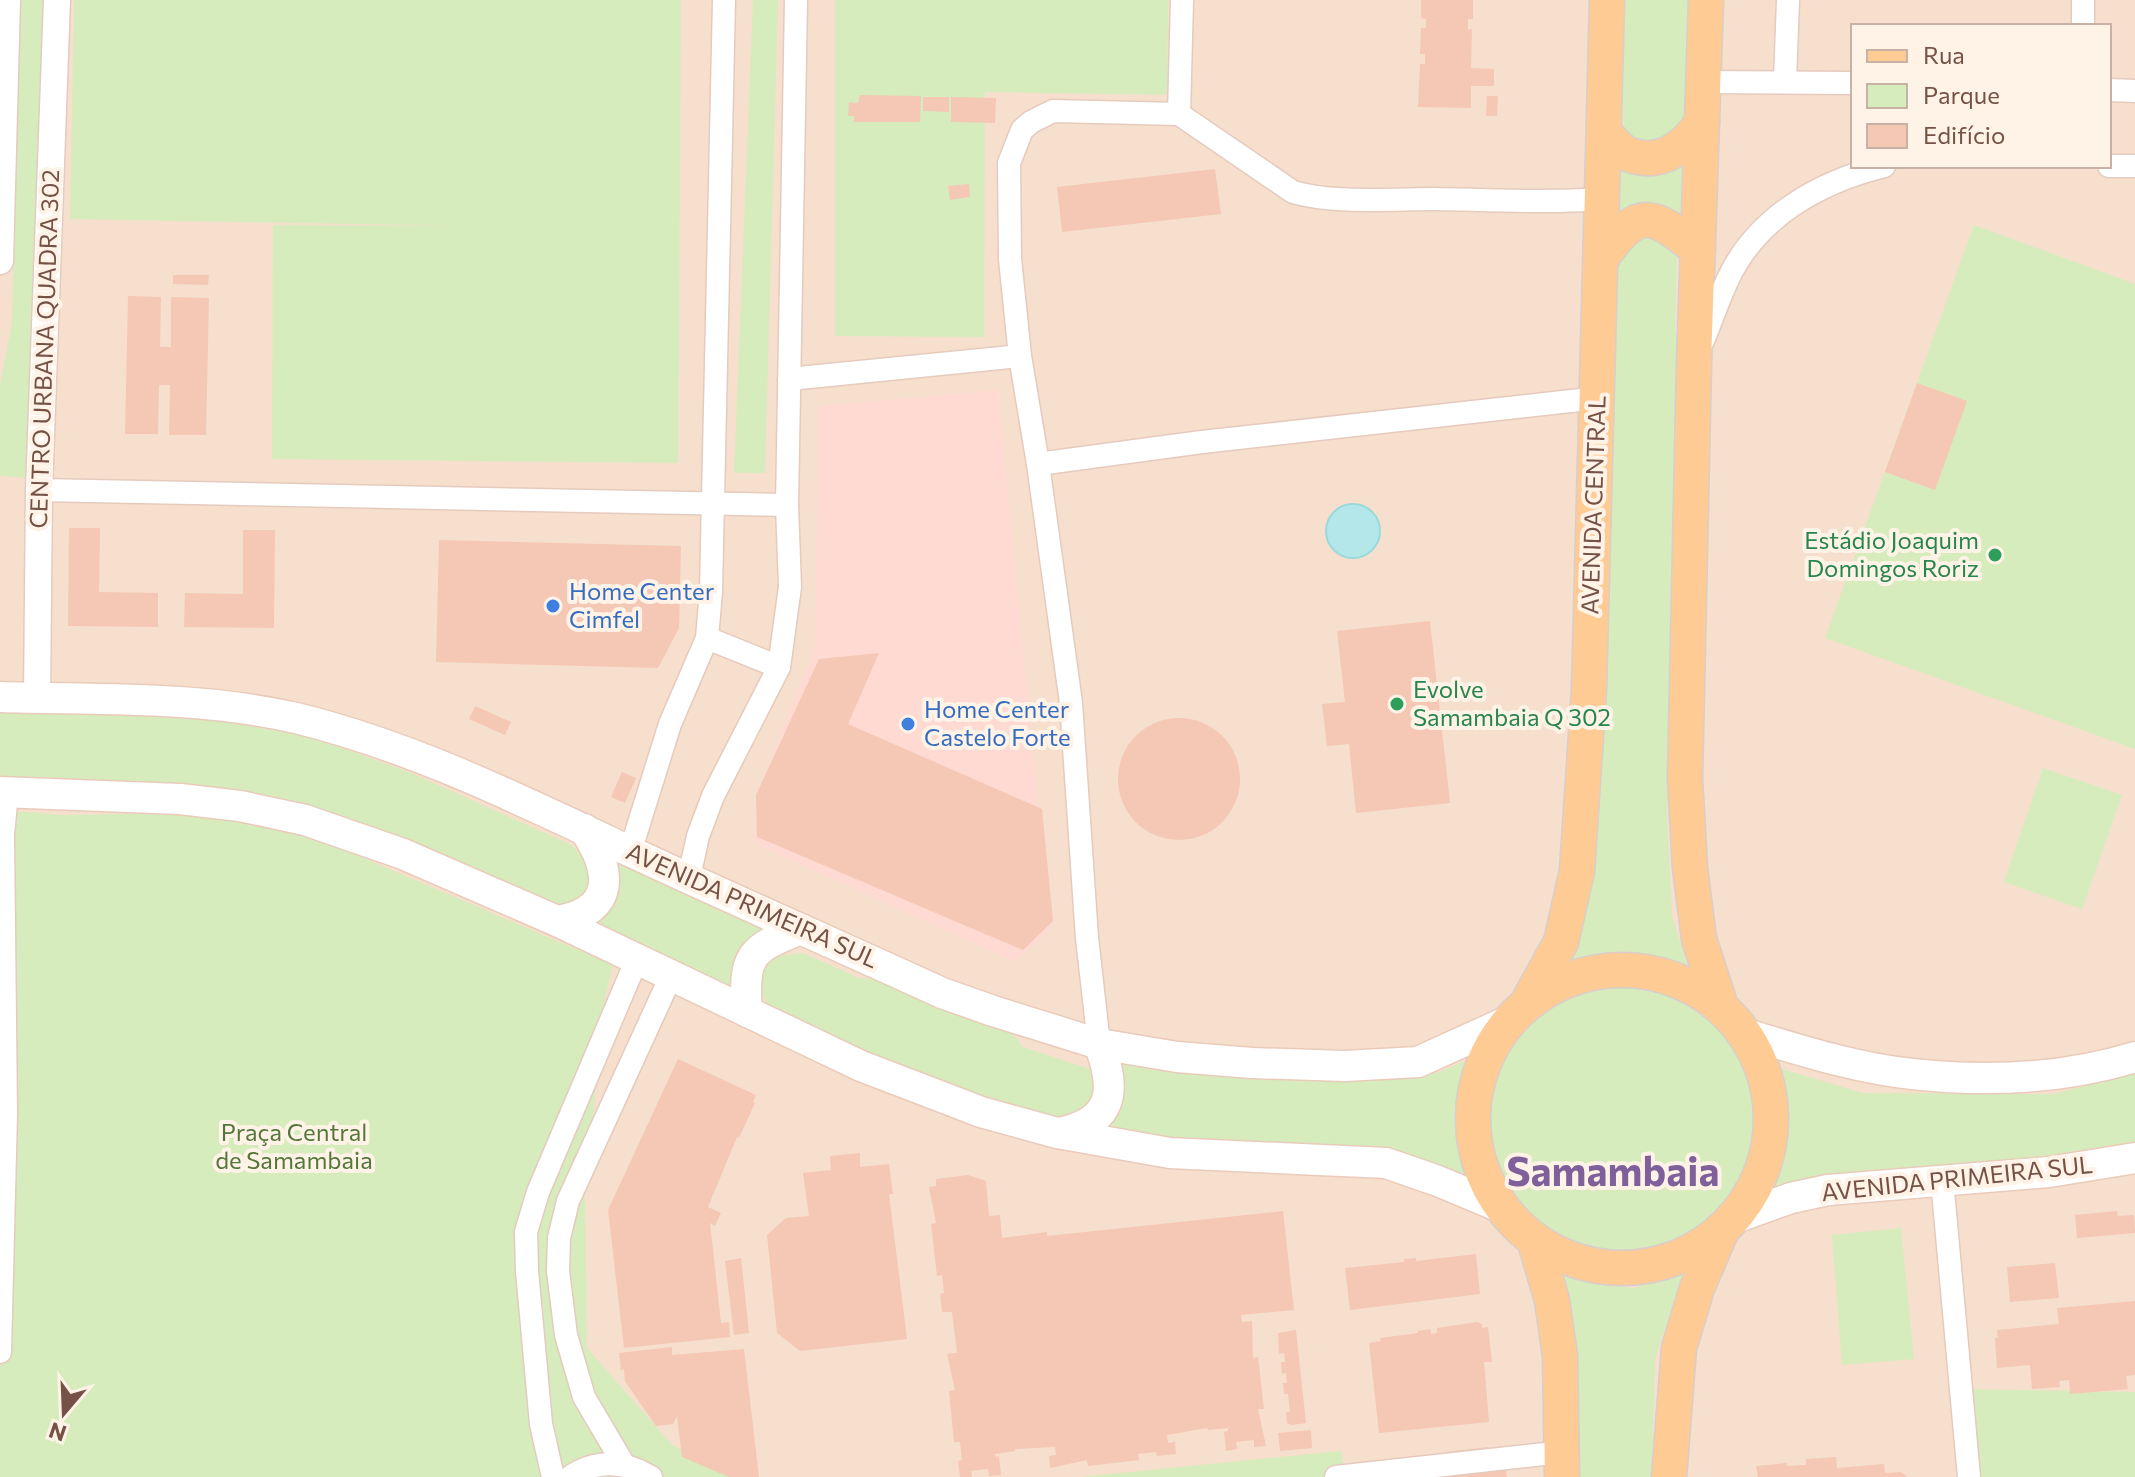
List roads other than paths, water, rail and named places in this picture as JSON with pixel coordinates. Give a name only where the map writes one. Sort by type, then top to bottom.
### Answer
[{"type":"main road","name":"AVENIDA CENTRAL","points":[[1535,1242],[1500,1207],[1477,1163],[1471,1114],[1481,1065],[1561,942],[1577,871],[1589,690],[1607,0]]},
{"type":"main road","points":[[1706,0],[1685,779],[1690,868],[1699,939],[1721,1007]]},
{"type":"main road","points":[[1604,132],[1632,156],[1656,157],[1675,151],[1689,141],[1702,122]]},
{"type":"main road","points":[[1601,259],[1615,237],[1631,224],[1645,219],[1667,224],[1698,250]]},
{"type":"main road","name":"AVENIDA PRIMEIRA SUL","points":[[0,697],[175,701],[295,718],[401,751],[584,829],[942,993],[1099,1044],[1177,1057],[1345,1066],[1418,1062],[1517,1011]]},
{"type":"main road","points":[[3,792],[180,799],[240,806],[305,820],[403,854],[557,921],[861,1066],[981,1112],[1057,1133],[1170,1153],[1386,1163],[1500,1207]]},
{"type":"main road","points":[[557,921],[585,913],[601,892],[602,859],[584,829]]},
{"type":"main road","points":[[747,1012],[745,983],[750,959],[764,946],[801,929]]},
{"type":"main road","points":[[1517,1011],[1561,981],[1596,971],[1633,970],[1680,981],[1721,1007],[1746,1034],[1763,1069],[1772,1108],[1770,1147],[1757,1185],[1728,1225],[1697,1288],[1679,1348],[1669,1477]]},
{"type":"main road","points":[[1746,1034],[1842,1061],[1912,1074],[2023,1078],[2096,1069],[2135,1057]]},
{"type":"main road","points":[[1057,1133],[1081,1129],[1093,1120],[1109,1097],[1111,1082],[1099,1044]]},
{"type":"main road","name":"AVENIDA PRIMEIRA SUL","points":[[1728,1225],[1791,1198],[1828,1190],[2049,1172],[2135,1158]]},
{"type":"main road","points":[[1535,1242],[1581,1263],[1631,1269],[1679,1258],[1728,1225]]},
{"type":"main road","points":[[1535,1242],[1552,1300],[1560,1356],[1562,1464]]},
{"type":"street","name":"CENTRO URBANA QUADRA 302","points":[[0,261],[7,0]]},
{"type":"street","name":"CENTRO URBANA QUADRA 302","points":[[37,698],[39,490],[57,0]]},
{"type":"street","points":[[630,852],[670,724],[707,638],[713,503],[724,0]]},
{"type":"street","points":[[689,877],[698,836],[713,796],[779,667],[790,587],[787,505],[796,0]]},
{"type":"street","points":[[1179,114],[1182,0]]},
{"type":"street","points":[[1785,82],[1788,0]]},
{"type":"street","points":[[2083,0],[2083,24]]},
{"type":"street","points":[[1703,82],[1851,83]]},
{"type":"street","points":[[2111,90],[2135,91]]},
{"type":"street","points":[[1099,1044],[1087,938],[1071,703],[1020,356],[1010,259],[1009,163],[1022,130],[1053,111],[1179,114],[1275,182],[1310,197],[1602,199]]},
{"type":"street","points":[[2111,166],[2135,166]]},
{"type":"street","points":[[1694,363],[1729,277],[1746,249],[1767,224],[1828,185],[1877,168]]},
{"type":"street","points":[[789,379],[1020,356]]},
{"type":"street","points":[[1038,464],[1202,442],[1598,398]]},
{"type":"street","points":[[39,490],[787,505]]},
{"type":"street","points":[[707,638],[779,667]]},
{"type":"street","points":[[0,1352],[6,1114],[3,792]]},
{"type":"street","points":[[553,1477],[541,1424],[526,1232],[538,1192],[637,959]]},
{"type":"street","points":[[624,1465],[584,1397],[566,1335],[558,1271],[559,1238],[568,1201],[671,976]]},
{"type":"street","points":[[1942,1180],[1969,1477]]},
{"type":"street","points":[[570,1477],[599,1464],[624,1465],[651,1477]]},
{"type":"street","points":[[1336,1477],[1562,1464]]},
{"type":"water","points":[[1353,504],[1372,512],[1380,531],[1372,550],[1353,558],[1334,550],[1326,531],[1334,512]]},
{"type":"place","name":"Estádio Joaquim Domingos Roriz","points":[[1995,555]]},
{"type":"place","name":"Home Center Cimfel","points":[[553,606]]},
{"type":"place","name":"Evolve Samambaia Q 302","points":[[1397,704]]},
{"type":"place","name":"Home Center Castelo Forte","points":[[908,724]]},
{"type":"district","name":"Samambaia","points":[[1613,1172]]},
{"type":"park label","name":"Praça Central de Samambaia","points":[[294,1147]]}]
